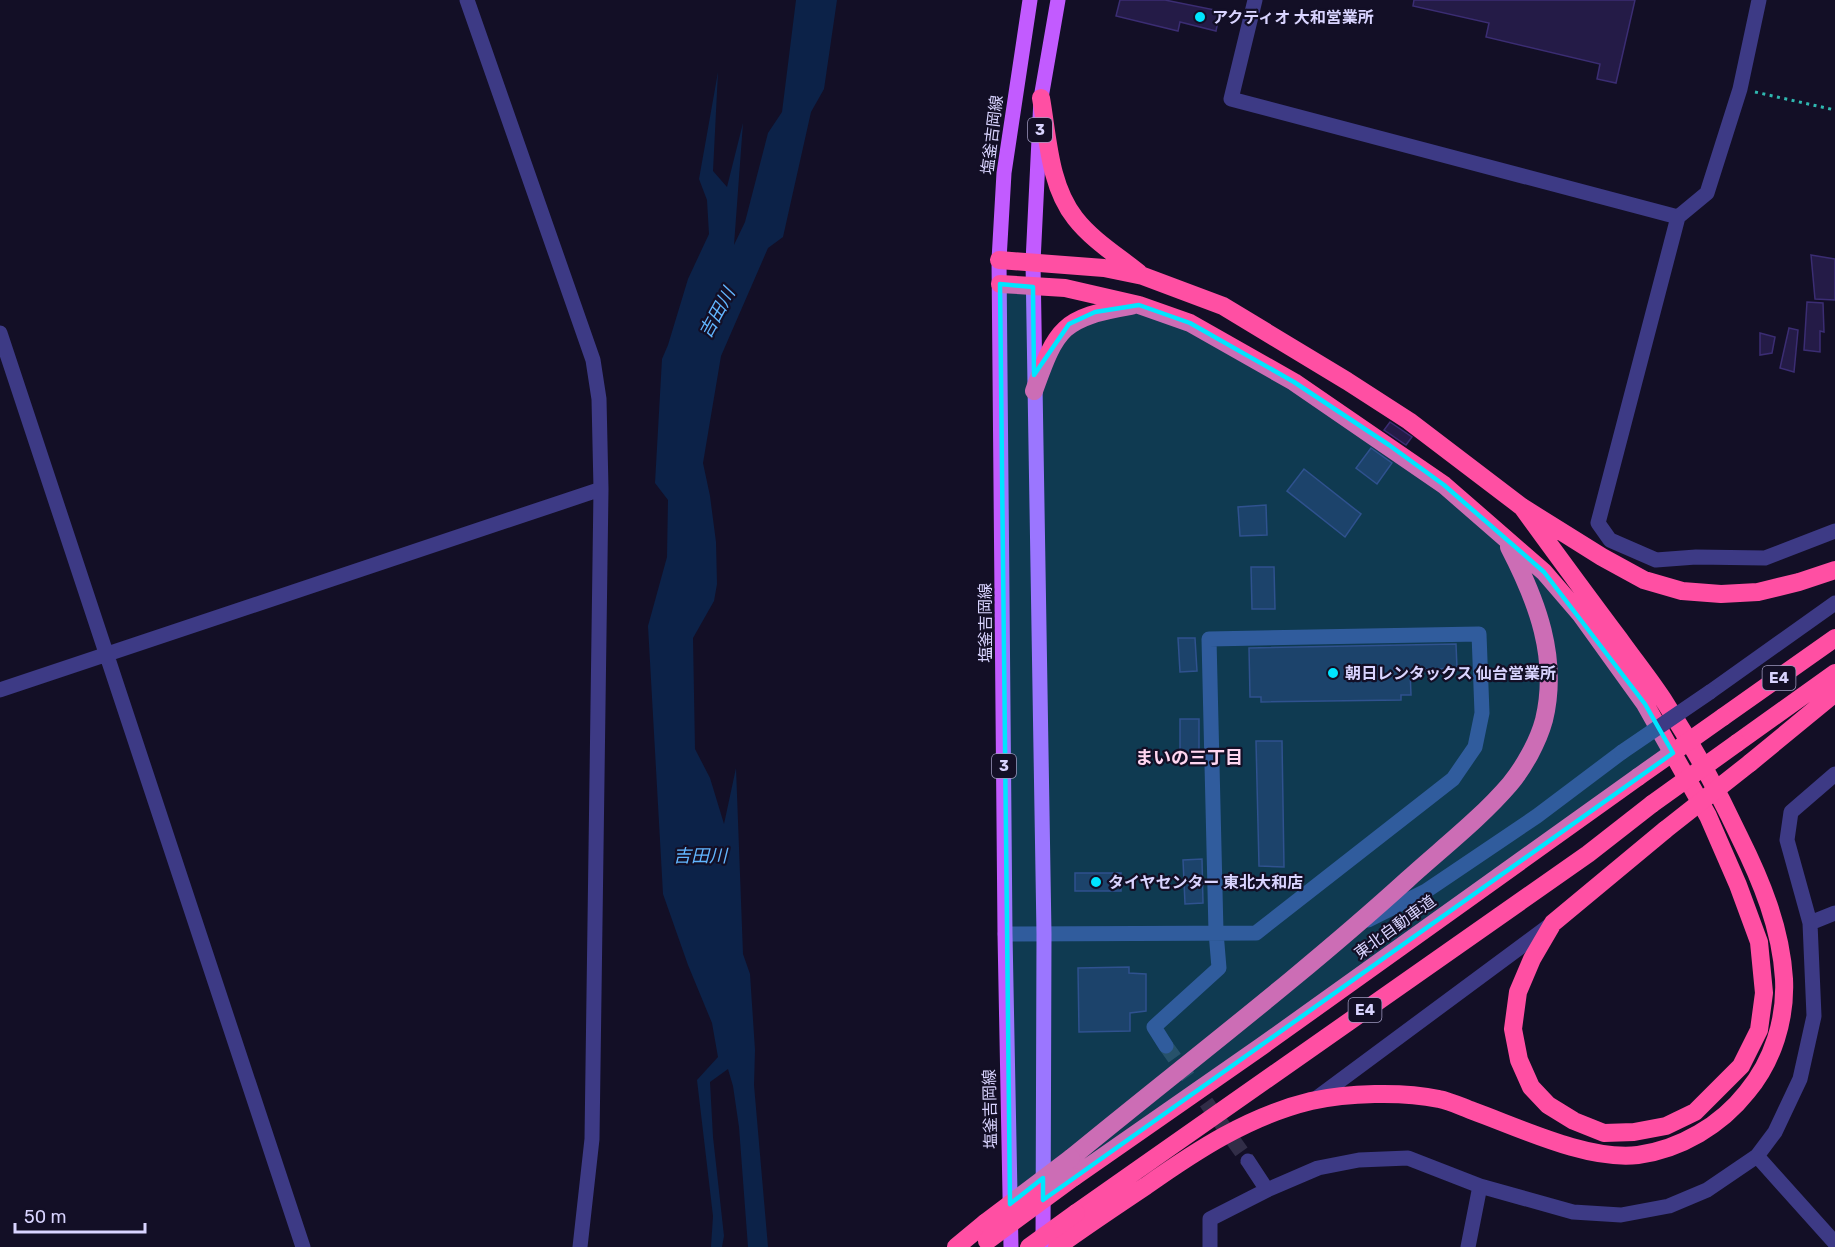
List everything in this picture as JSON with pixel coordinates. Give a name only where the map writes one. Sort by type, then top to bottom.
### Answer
[{"type":"highway","points":[[1041,98],[1054,175],[1065,201],[1075,218],[1099,241],[1143,276]]},
{"type":"highway","points":[[999,260],[1104,268],[1143,276],[1223,306],[1409,421],[1522,507],[1602,557],[1644,580],[1682,591],[1721,594],[1758,592],[1835,570]]},
{"type":"highway","points":[[1000,284],[1065,288],[1139,305],[1190,323],[1294,382],[1444,485],[1503,534],[1544,572],[1581,615],[1645,704],[1708,816],[1738,885],[1759,942],[1764,993],[1758,1030],[1741,1066],[1695,1112],[1666,1126],[1634,1132],[1604,1133],[1574,1121],[1548,1105],[1531,1087],[1519,1060],[1513,1029],[1518,992],[1532,959],[1553,923],[1665,830],[1750,763],[1835,693]]},
{"type":"highway","points":[[1034,391],[1047,353],[1069,324],[1095,312],[1139,305]]},
{"type":"highway","points":[[1057,1247],[1190,1155],[1235,1129],[1267,1114],[1313,1101],[1363,1095],[1404,1094],[1441,1099],[1540,1136],[1594,1153],[1637,1155],[1672,1146],[1703,1132],[1734,1109],[1757,1081],[1774,1047],[1782,1016],[1784,980],[1779,940],[1760,879],[1726,808],[1666,703],[1522,507]]},
{"type":"highway","points":[[956,1247],[983,1237],[1071,1158],[1357,925],[1480,814],[1510,783],[1530,754],[1544,722],[1549,686],[1548,654],[1542,626],[1526,579],[1503,534]]},
{"type":"highway","name":"東北自動車道","points":[[983,1237],[1074,1177],[1262,1046],[1835,638]]},
{"type":"highway","name":"E4","points":[[1029,1247],[1588,854],[1652,804],[1835,673]]},
{"type":"main road","name":"塩釜吉岡線","points":[[1011,1247],[1005,934],[999,260],[1004,173],[1030,0]]},
{"type":"main road","name":"3","points":[[1043,1247],[1044,934],[1033,262],[1041,98],[1058,0]]},
{"type":"street","points":[[467,0],[593,360],[599,399],[601,489],[592,1138],[580,1247]]},
{"type":"street","points":[[1256,0],[1231,99],[1678,217]]},
{"type":"street","points":[[1759,0],[1740,89],[1707,193],[1678,217],[1598,523],[1610,540],[1656,560],[1696,557],[1765,558],[1835,531]]},
{"type":"street","points":[[0,333],[303,1247]]},
{"type":"street","points":[[0,690],[601,489]]},
{"type":"street","points":[[1357,925],[1426,891],[1537,816],[1622,752],[1835,603]]},
{"type":"street","points":[[1005,934],[1216,932],[1256,933],[1453,779],[1475,747],[1482,712],[1479,634],[1209,639],[1216,932],[1219,968],[1154,1027],[1166,1046]]},
{"type":"street","points":[[1210,1247],[1210,1219],[1267,1190],[1318,1168],[1359,1160],[1408,1158],[1480,1186],[1573,1212],[1622,1215],[1669,1206],[1707,1190],[1757,1156],[1775,1132],[1800,1079],[1814,1017],[1810,923],[1787,840],[1791,812],[1835,774]]},
{"type":"street","points":[[1810,923],[1835,913]]},
{"type":"street","points":[[1313,1101],[1553,923]]},
{"type":"street","points":[[1757,1156],[1835,1243]]},
{"type":"street","points":[[1248,1161],[1267,1190]]},
{"type":"street","points":[[1468,1247],[1480,1186]]},
{"type":"path","points":[[1740,89],[1835,110]]},
{"type":"highlighted area","points":[[1000,284],[1033,287],[1034,375],[1069,324],[1095,312],[1139,305],[1190,323],[1294,382],[1389,445],[1444,485],[1544,572],[1645,704],[1673,753],[1043,1200],[1043,1178],[1010,1204]]},
{"type":"water","name":"吉田川","points":[[796,0],[837,0],[824,89],[811,112],[783,237],[768,248],[721,356],[703,463],[716,542],[717,584],[714,601],[693,638],[695,749],[710,778],[724,824],[736,768],[743,954],[750,974],[755,1050],[754,1085],[768,1247],[748,1247],[739,1127],[728,1069],[710,1082],[713,1137],[724,1236],[722,1247],[711,1247],[713,1216],[697,1080],[718,1057],[712,1023],[688,965],[663,894],[648,626],[667,557],[668,500],[655,483],[662,359],[688,279],[709,234],[707,200],[699,179],[718,72],[713,171],[727,187],[743,123],[734,245],[745,222],[768,133],[782,112]]},
{"type":"building","points":[[1120,0],[1165,0],[1220,11],[1216,31],[1180,22],[1178,31],[1116,16]]},
{"type":"building","points":[[1414,0],[1635,0],[1616,83],[1597,79],[1600,64],[1486,37],[1489,23],[1413,6]]},
{"type":"building","points":[[1811,255],[1835,259],[1835,300],[1815,299]]},
{"type":"building","points":[[1807,302],[1823,303],[1824,332],[1820,331],[1820,352],[1804,350]]},
{"type":"building","points":[[1789,328],[1798,330],[1794,372],[1780,368]]},
{"type":"building","points":[[1760,333],[1775,337],[1772,353],[1760,355]]},
{"type":"building","points":[[1390,422],[1412,437],[1406,445],[1384,430]]},
{"type":"building","points":[[1371,448],[1392,463],[1377,484],[1356,468]]},
{"type":"building","points":[[1304,469],[1361,514],[1345,537],[1287,491]]},
{"type":"building","points":[[1266,505],[1267,535],[1240,536],[1238,507]]},
{"type":"building","points":[[1251,567],[1274,567],[1275,609],[1252,609]]},
{"type":"building","points":[[1178,638],[1195,638],[1197,671],[1180,672]]},
{"type":"building","points":[[1456,644],[1457,668],[1410,670],[1411,695],[1401,695],[1401,700],[1261,702],[1261,697],[1250,697],[1249,648]]},
{"type":"building","points":[[1180,719],[1199,719],[1199,758],[1180,758]]},
{"type":"building","points":[[1256,741],[1282,741],[1284,867],[1259,866]]},
{"type":"building","points":[[1202,859],[1203,903],[1185,904],[1183,860]]},
{"type":"building","points":[[1075,873],[1121,873],[1121,891],[1075,891]]},
{"type":"building","points":[[1129,967],[1129,973],[1146,974],[1146,1011],[1130,1013],[1130,1031],[1079,1032],[1078,968]]},
{"type":"tunnel","points":[[1166,1046],[1248,1161]]},
{"type":"place","name":"アクティオ 大和営業所","points":[[1200,17]]},
{"type":"place","name":"朝日レンタックス 仙台営業所","points":[[1333,673]]},
{"type":"place","name":"タイヤセンター 東北大和店","points":[[1096,882]]},
{"type":"district","name":"まいの三丁目","points":[[1189,758]]}]
